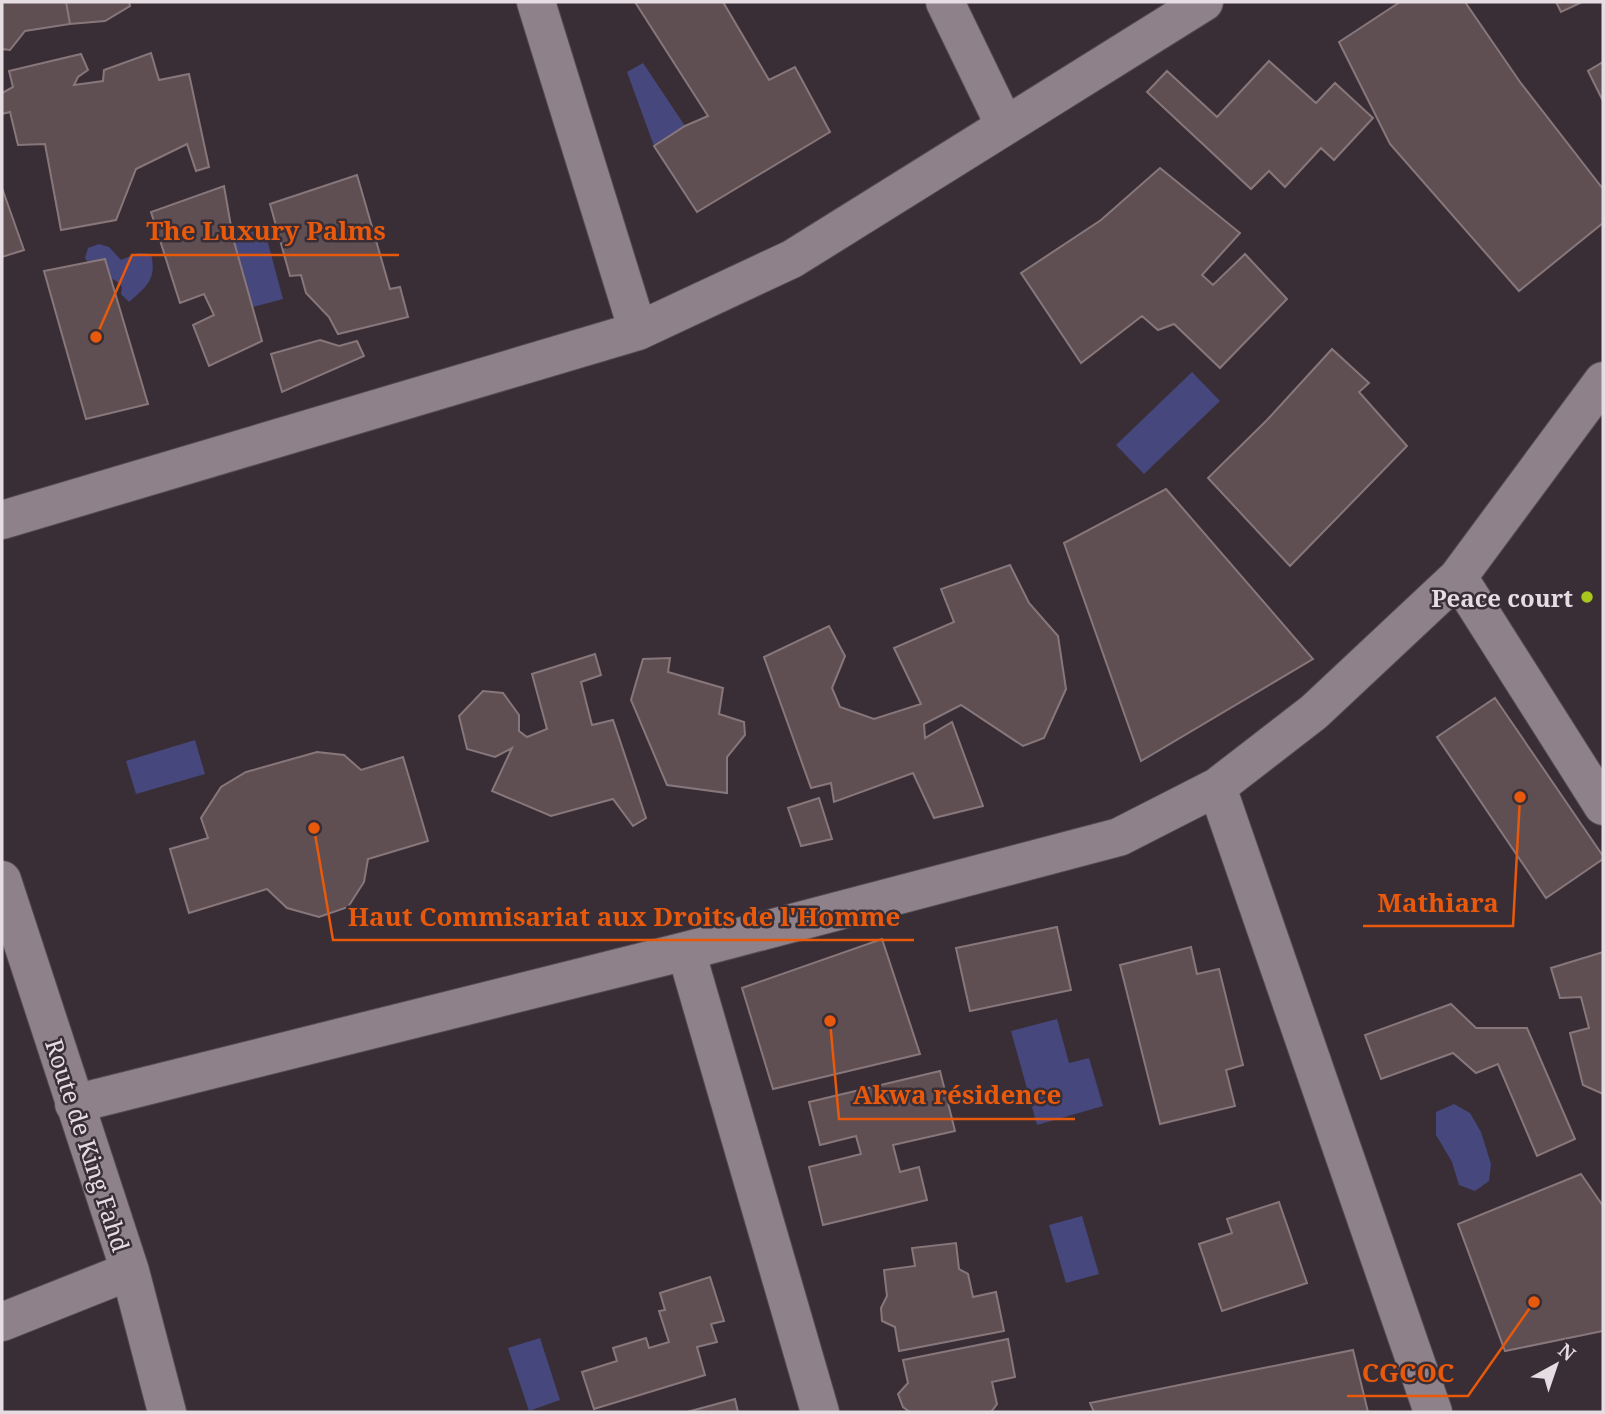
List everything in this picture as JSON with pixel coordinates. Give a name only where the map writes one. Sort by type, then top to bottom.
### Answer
[{"type":"street","points":[[536,2],[638,331]]},
{"type":"street","points":[[945,2],[1005,126]]},
{"type":"street","points":[[2,520],[638,331],[792,259],[1204,2]]},
{"type":"street","points":[[74,1104],[687,951],[1119,837],[1217,787],[1314,712],[1458,577],[1603,381]]},
{"type":"street","points":[[1458,577],[1603,806]]},
{"type":"street","points":[[1217,787],[1433,1412]]},
{"type":"street","name":"Route de King Fahd","points":[[2,880],[130,1271],[167,1412]]},
{"type":"street","points":[[687,951],[820,1412]]},
{"type":"street","points":[[2,1322],[130,1271]]},
{"type":"water","points":[[643,63],[685,126],[654,146],[627,72]]},
{"type":"water","points":[[264,228],[283,299],[253,307],[233,238]]},
{"type":"water","points":[[99,244],[109,247],[121,260],[138,253],[151,254],[153,270],[149,281],[129,302],[121,294],[120,285],[97,271],[85,258],[88,248]]},
{"type":"water","points":[[1192,372],[1220,401],[1144,474],[1116,445]]},
{"type":"water","points":[[195,740],[205,774],[136,794],[126,761]]},
{"type":"water","points":[[1057,1019],[1069,1063],[1089,1058],[1103,1106],[1037,1125],[1011,1031]]},
{"type":"water","points":[[1454,1104],[1470,1113],[1481,1132],[1491,1164],[1489,1181],[1475,1191],[1459,1185],[1452,1162],[1436,1135],[1436,1112]]},
{"type":"water","points":[[1082,1216],[1099,1274],[1066,1283],[1049,1225]]},
{"type":"water","points":[[540,1338],[560,1400],[529,1411],[508,1348]]},
{"type":"building","points":[[2,2],[66,2],[70,24],[25,31],[10,50],[2,49]]},
{"type":"building","points":[[66,2],[129,2],[130,6],[105,21],[70,24]]},
{"type":"building","points":[[635,2],[723,2],[769,80],[795,67],[830,132],[697,212],[654,146],[685,126],[708,116]]},
{"type":"building","points":[[1400,2],[1465,2],[1520,82],[1603,189],[1603,223],[1519,291],[1390,144],[1339,42]]},
{"type":"building","points":[[1556,2],[1582,2],[1561,12]]},
{"type":"building","points":[[151,53],[159,80],[189,74],[209,167],[196,171],[187,144],[136,169],[116,220],[61,230],[45,144],[18,145],[10,112],[2,114],[2,93],[13,87],[9,71],[81,54],[88,70],[78,77],[74,85],[103,81],[104,70]]},
{"type":"building","points":[[1269,61],[1316,103],[1335,83],[1373,118],[1334,160],[1321,148],[1285,187],[1269,171],[1251,189],[1147,92],[1167,71],[1217,117]]},
{"type":"building","points":[[1603,62],[1603,101],[1588,71]]},
{"type":"building","points":[[1160,168],[1240,233],[1202,275],[1213,285],[1245,254],[1287,299],[1220,368],[1174,324],[1158,330],[1142,316],[1081,363],[1021,273],[1101,220]]},
{"type":"building","points":[[357,175],[390,289],[400,287],[408,317],[338,334],[329,317],[306,293],[301,275],[290,276],[270,204]]},
{"type":"building","points":[[224,186],[233,238],[262,341],[209,366],[193,325],[214,315],[204,294],[180,303],[151,212]]},
{"type":"building","points":[[2,188],[24,250],[2,257]]},
{"type":"building","points":[[105,259],[148,404],[86,419],[44,271]]},
{"type":"building","points":[[320,340],[339,346],[357,341],[364,356],[282,392],[271,354]]},
{"type":"building","points":[[1332,349],[1369,383],[1359,392],[1407,446],[1290,566],[1208,478],[1267,420]]},
{"type":"building","points":[[1166,489],[1313,659],[1141,761],[1064,543]]},
{"type":"building","points":[[1010,565],[1029,603],[1058,636],[1066,689],[1044,738],[1023,746],[961,705],[924,724],[925,738],[952,722],[983,806],[934,818],[913,773],[834,802],[831,783],[811,788],[764,657],[829,626],[845,656],[832,688],[840,707],[874,719],[921,704],[894,648],[954,622],[941,589]]},
{"type":"building","points":[[595,654],[601,675],[581,682],[592,725],[613,720],[646,818],[633,826],[613,799],[551,816],[492,791],[512,748],[495,757],[467,749],[459,716],[483,691],[503,693],[519,715],[519,731],[527,737],[547,729],[532,674]]},
{"type":"building","points":[[670,658],[668,672],[723,688],[719,714],[744,722],[745,735],[727,757],[727,793],[667,785],[631,700],[643,659]]},
{"type":"building","points":[[1495,698],[1603,856],[1603,859],[1546,898],[1437,737]]},
{"type":"building","points":[[317,752],[344,755],[361,770],[403,757],[428,841],[368,859],[364,882],[348,907],[319,917],[287,908],[267,889],[189,913],[170,849],[208,838],[201,818],[221,787],[246,772]]},
{"type":"building","points":[[819,798],[832,839],[801,846],[788,808]]},
{"type":"building","points":[[1057,927],[1071,990],[970,1011],[956,948]]},
{"type":"building","points":[[882,939],[920,1054],[773,1089],[742,988]]},
{"type":"building","points":[[1191,947],[1197,974],[1219,969],[1243,1065],[1226,1070],[1235,1106],[1160,1124],[1120,965]]},
{"type":"building","points":[[1603,952],[1603,1094],[1583,1085],[1570,1033],[1589,1028],[1581,997],[1560,998],[1551,968]]},
{"type":"building","points":[[1451,1004],[1476,1028],[1527,1028],[1575,1139],[1537,1156],[1498,1064],[1476,1073],[1453,1053],[1381,1079],[1365,1035]]},
{"type":"building","points":[[940,1071],[955,1131],[893,1145],[900,1172],[919,1167],[927,1200],[823,1225],[809,1167],[861,1154],[856,1136],[820,1145],[809,1102]]},
{"type":"building","points":[[1581,1174],[1603,1206],[1603,1331],[1505,1351],[1458,1224]]},
{"type":"building","points":[[1279,1202],[1307,1283],[1222,1311],[1199,1244],[1232,1233],[1227,1219]]},
{"type":"building","points":[[956,1243],[959,1269],[968,1274],[973,1297],[996,1292],[1004,1331],[899,1351],[895,1327],[882,1321],[881,1308],[887,1296],[884,1270],[915,1266],[912,1248]]},
{"type":"building","points":[[710,1277],[724,1321],[711,1324],[717,1342],[697,1347],[705,1375],[594,1409],[582,1372],[617,1361],[613,1348],[646,1338],[649,1348],[669,1342],[659,1311],[665,1310],[660,1293]]},
{"type":"building","points":[[1008,1339],[1015,1377],[992,1382],[997,1404],[991,1412],[910,1412],[903,1407],[898,1394],[908,1383],[903,1360]]},
{"type":"building","points":[[1353,1350],[1368,1412],[1094,1412],[1090,1403]]},
{"type":"building","points":[[735,1399],[738,1412],[687,1412]]},
{"type":"place","name":"The Luxury Palms","points":[[96,337]]},
{"type":"place","name":"Peace court","points":[[1587,597]]},
{"type":"place","name":"Mathiara","points":[[1520,797]]},
{"type":"place","name":"Haut Commisariat aux Droits de l'Homme","points":[[314,828]]},
{"type":"place","name":"Akwa résidence","points":[[830,1021]]},
{"type":"place","name":"CGCOC","points":[[1534,1302]]}]
